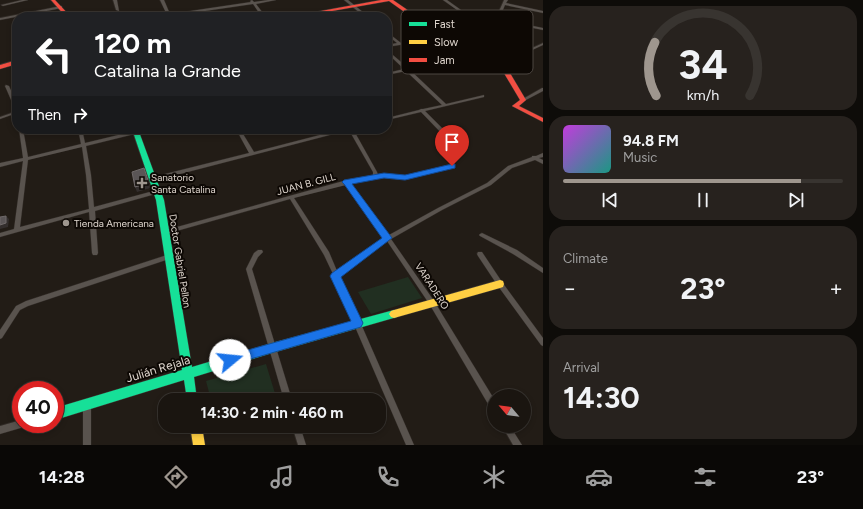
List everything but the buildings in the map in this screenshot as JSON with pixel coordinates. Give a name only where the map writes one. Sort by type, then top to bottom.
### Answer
[{"type":"street","points":[[3,5],[26,0]]},
{"type":"street","points":[[53,0],[65,12]]},
{"type":"street","points":[[115,0],[118,10]]},
{"type":"street","points":[[162,0],[168,12]]},
{"type":"street","points":[[192,12],[252,1],[274,0]]},
{"type":"street","points":[[346,0],[361,12]]},
{"type":"street","points":[[330,12],[353,6],[389,0],[404,10]]},
{"type":"street","points":[[445,0],[459,10]]},
{"type":"street","points":[[252,1],[260,12]]},
{"type":"street","points":[[505,2],[543,12]]},
{"type":"street","points":[[37,12],[61,7]]},
{"type":"street","points":[[0,20],[12,17]]},
{"type":"street","points":[[533,27],[543,29]]},
{"type":"street","points":[[392,37],[399,43]]},
{"type":"street","points":[[392,45],[399,43]]},
{"type":"street","points":[[533,49],[543,44]]},
{"type":"street","points":[[392,56],[401,64]]},
{"type":"street","points":[[0,67],[12,63]]},
{"type":"street","points":[[411,74],[444,104]]},
{"type":"street","points":[[508,74],[523,100]]},
{"type":"street","points":[[7,86],[12,98]]},
{"type":"street","points":[[543,89],[515,106],[543,120]]},
{"type":"street","points":[[392,118],[444,104],[451,104],[483,96]]},
{"type":"street","points":[[421,110],[451,140]]},
{"type":"street","points":[[0,118],[12,114]]},
{"type":"street","points":[[17,230],[26,159],[22,134]]},
{"type":"street","points":[[81,134],[84,144],[92,210],[95,253]]},
{"type":"street","points":[[0,165],[121,134]]},
{"type":"street","name":"Doctor Gabriel Pellon","points":[[137,134],[157,192],[166,232],[191,393]]},
{"type":"street","points":[[241,134],[252,153]]},
{"type":"street","points":[[153,179],[328,134]]},
{"type":"street","points":[[355,134],[376,176]]},
{"type":"street","points":[[335,276],[388,238],[489,184],[510,167],[543,155]]},
{"type":"street","points":[[534,157],[543,162]]},
{"type":"street","name":"JUAN B. GILL","points":[[166,232],[346,182],[376,176],[405,178],[452,166]]},
{"type":"street","name":"VARADERO","points":[[346,182],[388,238],[432,303],[487,394]]},
{"type":"street","points":[[0,235],[157,192]]},
{"type":"street","points":[[291,197],[321,245],[410,445]]},
{"type":"street","points":[[482,235],[515,252],[543,271]]},
{"type":"street","points":[[260,252],[256,255],[249,269],[286,393]]},
{"type":"street","points":[[480,254],[543,343]]},
{"type":"street","points":[[0,336],[18,308],[26,304],[170,256]]},
{"type":"street","name":"Julián Rejala","points":[[64,411],[357,323],[500,284]]},
{"type":"street","points":[[87,404],[87,445]]},
{"type":"street","points":[[0,430],[12,427]]},
{"type":"street","points":[[197,433],[199,445]]},
{"type":"street","points":[[298,433],[302,445]]},
{"type":"street","points":[[510,433],[518,445]]},
{"type":"green space","points":[[408,277],[422,298],[371,314],[358,292]]},
{"type":"green space","points":[[266,364],[275,393],[209,393],[206,381]]},
{"type":"traffic: fast","points":[[137,134],[160,200],[191,393]]},
{"type":"traffic: fast","points":[[64,411],[272,348],[394,314]]},
{"type":"traffic: slow","points":[[394,314],[500,284]]},
{"type":"traffic: slow","points":[[197,433],[199,445]]},
{"type":"traffic: jam","points":[[53,0],[64,12]]},
{"type":"traffic: jam","points":[[319,12],[389,0]]},
{"type":"traffic: jam","points":[[390,0],[404,10]]},
{"type":"traffic: jam","points":[[0,67],[12,63]]},
{"type":"traffic: jam","points":[[508,74],[523,100],[515,106],[543,120]]},
{"type":"place","name":"Sanatorio Santa Catalina","points":[[142,183]]},
{"type":"place","name":"Tienda Americana","points":[[66,223]]},
{"type":"route","points":[[230,360],[357,323],[335,276],[388,238],[346,182],[368,177],[384,176],[405,178],[452,166]]}]
